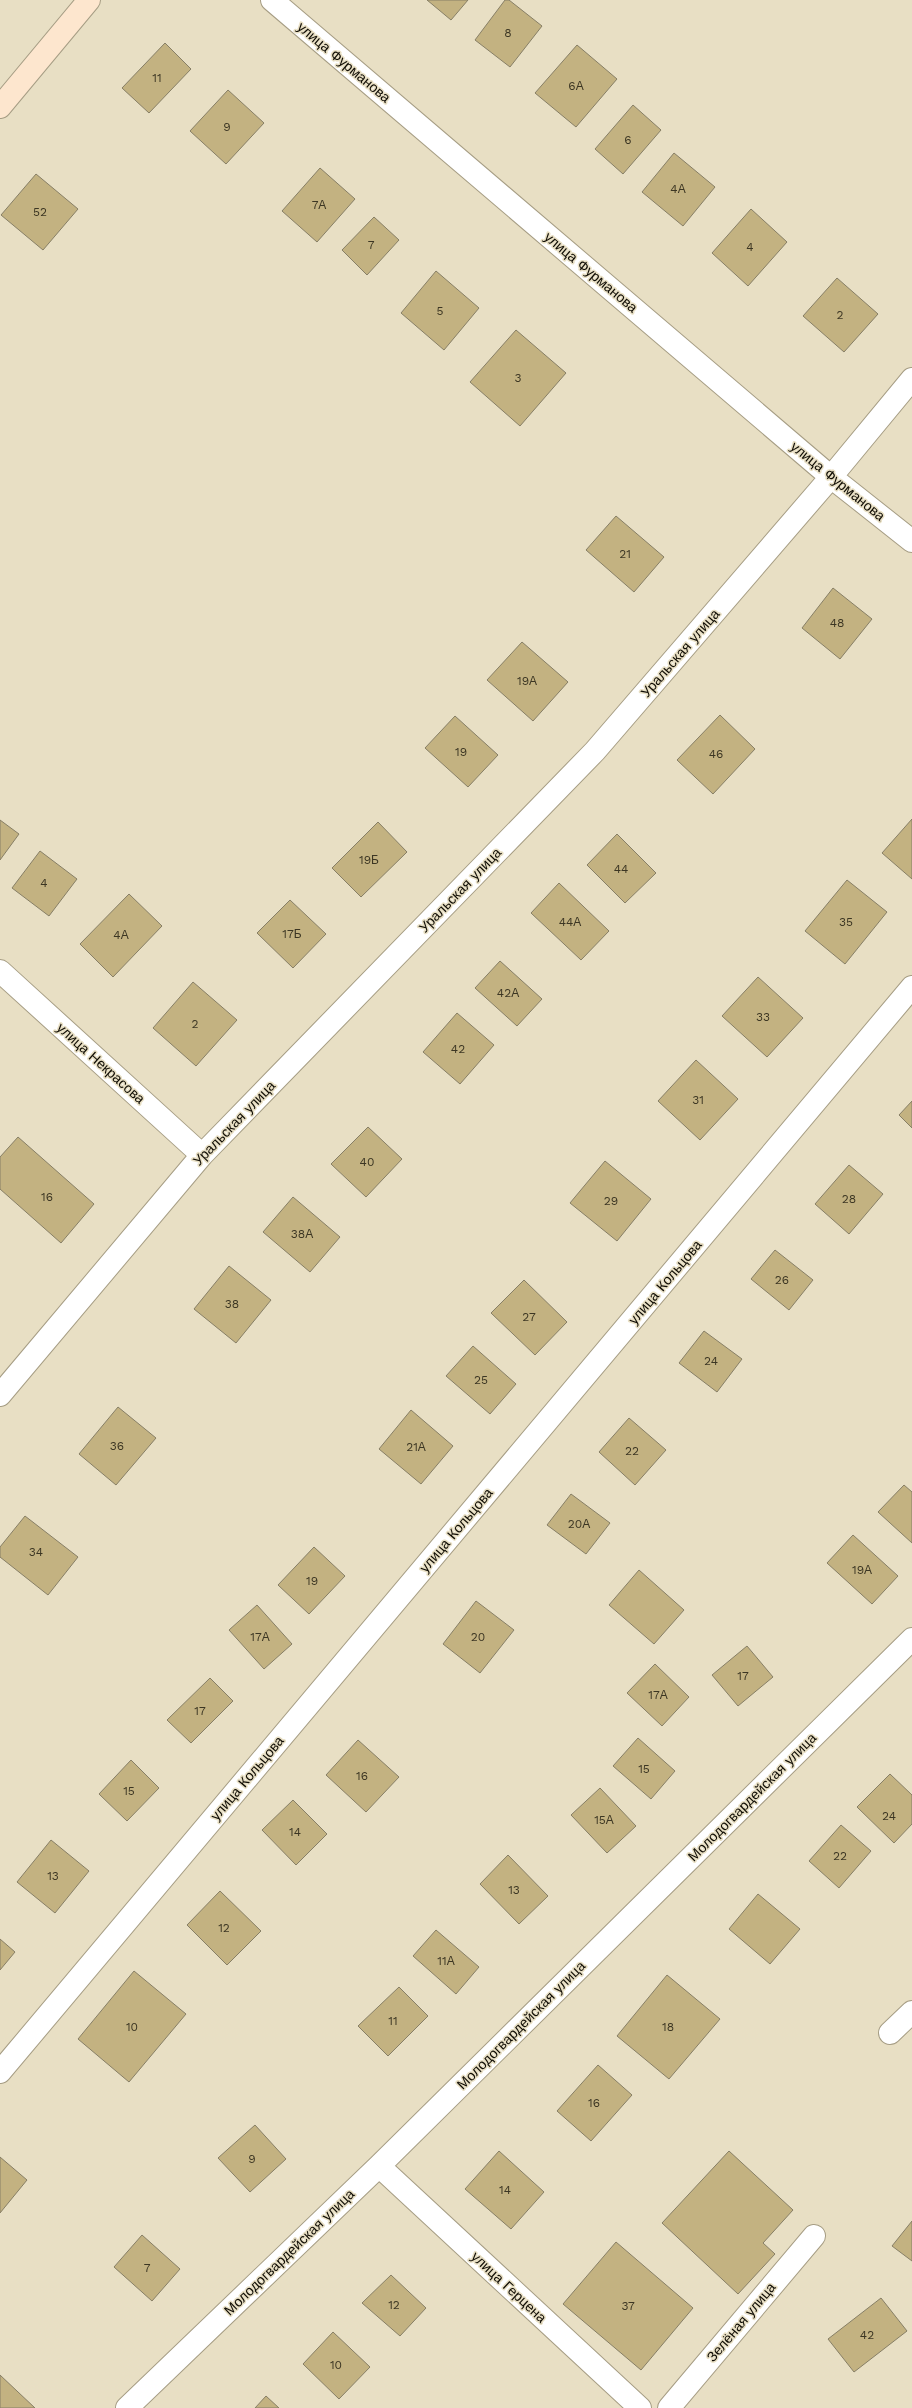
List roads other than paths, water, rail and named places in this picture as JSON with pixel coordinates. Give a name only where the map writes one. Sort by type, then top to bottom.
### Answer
[{"type":"main road","points":[[0,108],[89,0]]},
{"type":"street","name":"улица Фурманова","points":[[272,0],[831,477],[912,541]]},
{"type":"street","name":"Уральская улица","points":[[0,1395],[202,1155],[595,751],[831,477],[912,379]]},
{"type":"street","name":"улица Некрасова","points":[[0,971],[202,1155]]},
{"type":"street","name":"улица Кольцова","points":[[0,2072],[912,987]]},
{"type":"street","name":"Молодогвардейская улица","points":[[127,2408],[379,2166],[912,1639]]},
{"type":"street","points":[[890,2033],[912,2012]]},
{"type":"street","name":"улица Герцена","points":[[379,2166],[640,2408]]},
{"type":"street","name":"Зелёная улица","points":[[669,2408],[814,2236]]}]
